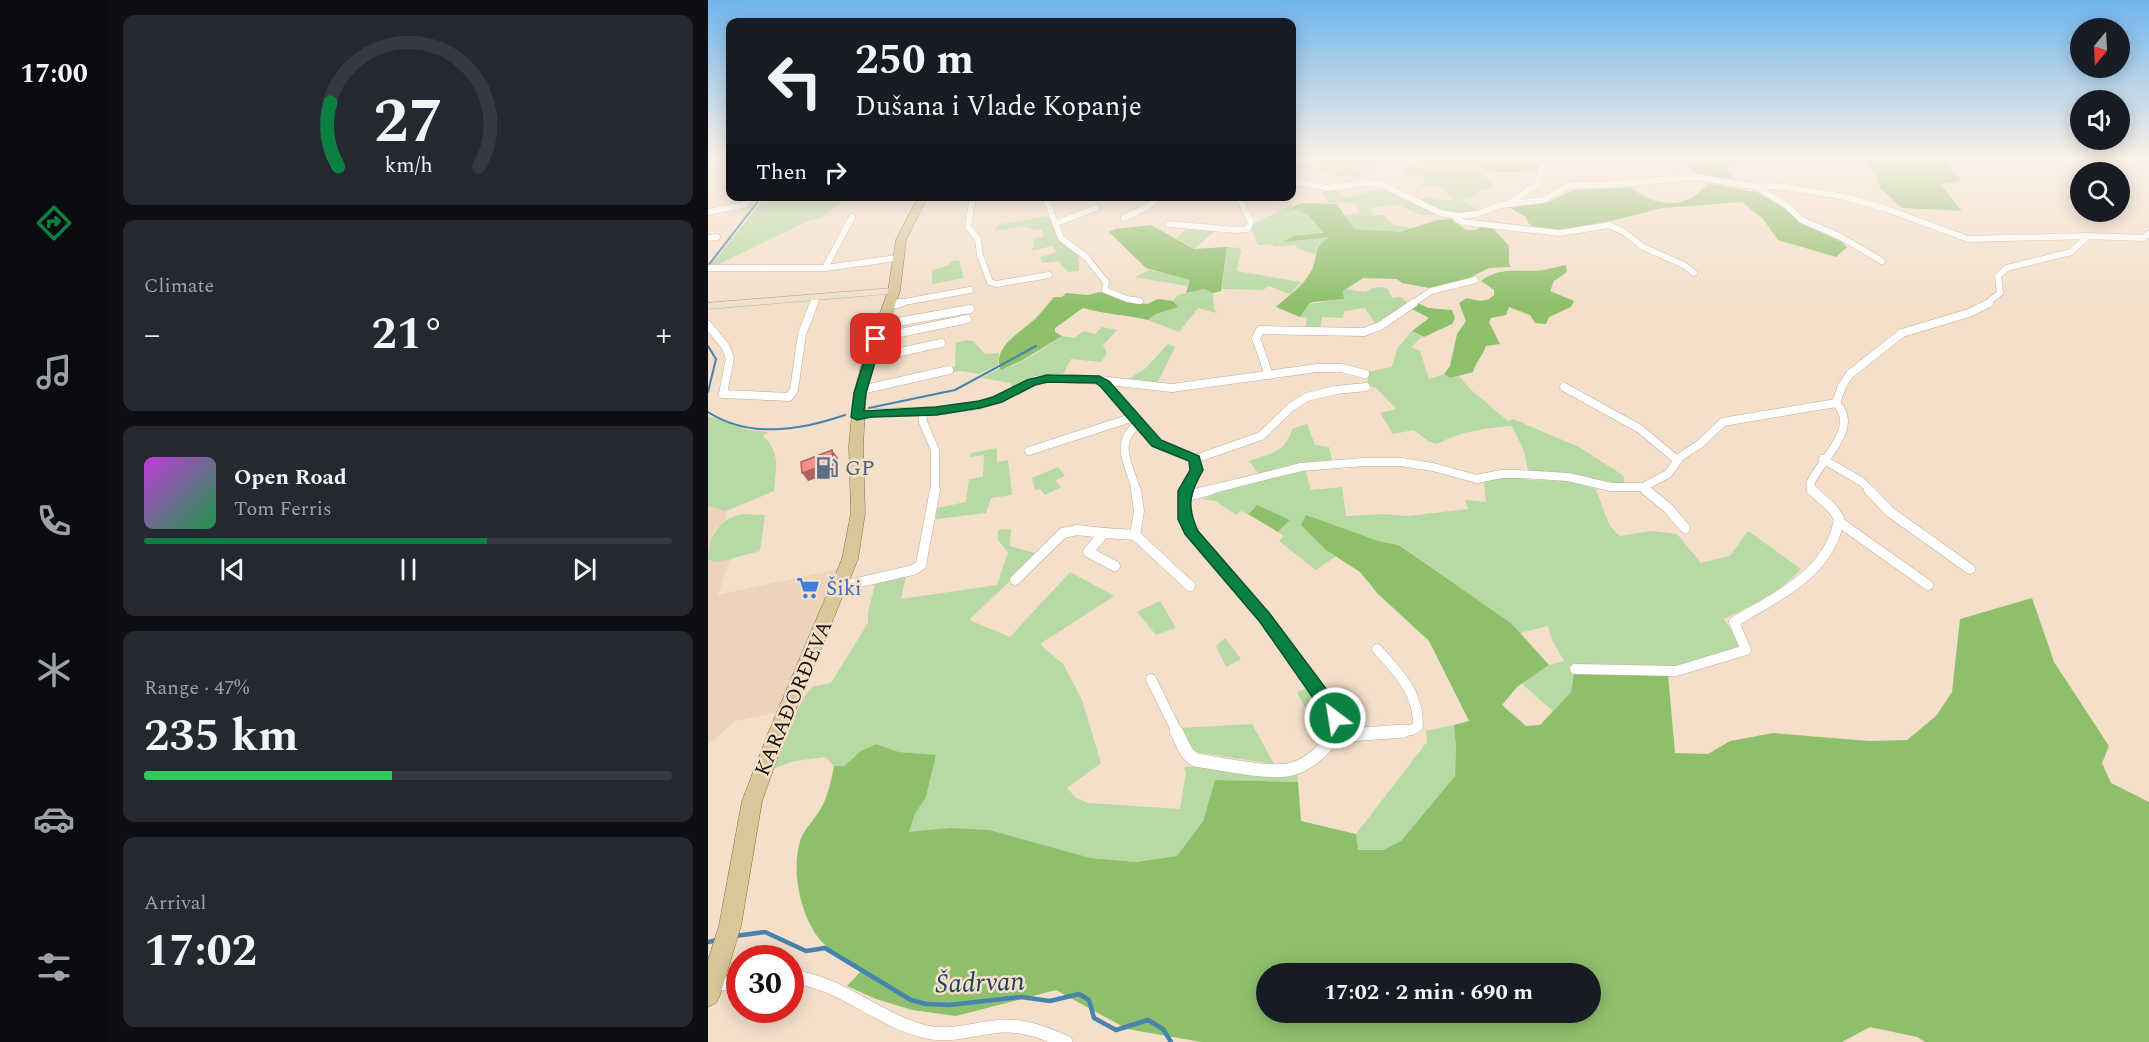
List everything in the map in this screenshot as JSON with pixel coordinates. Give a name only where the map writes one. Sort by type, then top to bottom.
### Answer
[{"type":"main road","name":"KARAĐORĐEVA","points":[[710,990],[730,926],[752,801],[778,731],[850,560],[858,513],[857,417],[861,390],[869,359],[894,291],[897,258],[904,231],[918,207]]},
{"type":"street","points":[[708,212],[740,207]]},
{"type":"street","points":[[971,207],[968,227],[978,239],[980,255],[990,282],[996,284],[1049,275]]},
{"type":"street","points":[[1048,207],[1050,213],[1059,222],[1061,238],[1086,255],[1096,265],[1106,282],[1105,290],[1127,299],[1140,301]]},
{"type":"street","points":[[1124,218],[1147,207]]},
{"type":"street","points":[[1169,224],[1235,230],[1248,229],[1251,222],[1243,207]]},
{"type":"street","points":[[1428,207],[1455,216],[1472,215],[1500,207]]},
{"type":"street","points":[[1788,207],[1802,220],[1839,236],[1882,261]]},
{"type":"street","points":[[1878,207],[1968,239],[2147,237]]},
{"type":"street","points":[[1059,222],[1096,208]]},
{"type":"street","points":[[1455,216],[1457,220],[1468,223],[1555,233],[1609,225],[1624,232],[1643,247],[1684,265],[1694,273]]},
{"type":"street","points":[[825,268],[852,217]]},
{"type":"street","points":[[1836,403],[1841,384],[1852,370],[1884,349],[1895,337],[1907,331],[1971,312],[1991,302],[2000,293],[1998,276],[2007,268],[2071,252],[2088,236]]},
{"type":"street","points":[[708,238],[717,237]]},
{"type":"street","points":[[711,268],[825,268],[897,258]]},
{"type":"street","points":[[1269,375],[1256,338],[1260,330],[1364,332],[1380,326],[1431,291],[1475,280]]},
{"type":"street","points":[[889,305],[970,290]]},
{"type":"street","points":[[708,306],[894,291]]},
{"type":"street","points":[[708,325],[731,356],[731,364],[723,388],[725,395],[789,397],[792,394],[802,334],[816,298]]},
{"type":"street","points":[[881,325],[970,309]]},
{"type":"street","points":[[876,339],[967,319]]},
{"type":"street","points":[[869,359],[941,343]]},
{"type":"street","points":[[857,417],[871,413],[922,411],[987,403],[1041,379],[1116,379],[1147,386],[1172,388],[1326,367],[1344,368],[1365,374]]},
{"type":"street","points":[[861,390],[949,370]]},
{"type":"street","points":[[1099,380],[1111,390],[1136,421],[1162,447],[1195,459],[1261,435],[1274,426],[1289,408],[1305,398],[1336,390],[1366,387]]},
{"type":"street","points":[[1564,387],[1640,429],[1677,460]]},
{"type":"street","points":[[1184,497],[1278,471],[1301,467],[1383,461],[1433,467],[1477,479],[1501,474],[1518,474],[1568,477],[1611,487],[1642,487],[1668,474],[1677,460],[1723,422],[1836,403],[1846,411],[1848,420],[1810,480],[1810,486],[1832,508],[1839,522],[1928,585]]},
{"type":"street","points":[[839,587],[914,570],[921,565],[929,537],[936,460],[933,442],[921,422],[922,411]]},
{"type":"street","points":[[1029,451],[1136,421]]},
{"type":"street","points":[[1135,536],[1140,518],[1139,504],[1123,443],[1136,421]]},
{"type":"street","points":[[1151,678],[1187,753],[1195,760],[1260,769],[1291,769],[1330,744],[1335,736],[1333,711],[1265,618],[1192,534],[1185,519],[1184,497],[1186,484],[1196,470],[1195,459]]},
{"type":"street","points":[[1823,459],[1862,482],[1890,512],[1970,569]]},
{"type":"street","points":[[1642,487],[1669,509],[1685,528]]},
{"type":"street","points":[[1575,669],[1676,671],[1746,650],[1734,622],[1800,583],[1829,548],[1837,534],[1839,522]]},
{"type":"street","points":[[1015,580],[1063,532],[1077,530],[1135,536],[1190,586]]},
{"type":"street","points":[[1104,533],[1088,552],[1116,566]]},
{"type":"street","points":[[1335,736],[1412,730],[1418,726],[1419,720],[1410,688],[1377,649]]},
{"type":"street","points":[[804,980],[830,986],[877,1013],[926,1032],[950,1034],[1012,1026],[1030,1028],[1066,1042]]},
{"type":"street","points":[[710,990],[726,985]]},
{"type":"shaded area","points":[[708,506],[726,511],[726,519],[714,530],[708,558]]},
{"type":"shaded area","points":[[730,558],[718,595],[839,569],[780,712],[736,721],[708,744],[708,560],[718,562]]},
{"type":"green space","points":[[758,207],[836,207],[820,217],[717,265],[711,265]]},
{"type":"green space","points":[[1286,207],[1292,207],[1308,215],[1324,233],[1287,239],[1330,237],[1318,246],[1315,254],[1297,248],[1296,245],[1274,247],[1272,244],[1258,245],[1251,228],[1255,223]]},
{"type":"green space","points":[[1339,207],[1354,229],[1400,232],[1437,220],[1451,219],[1466,230],[1481,227],[1493,228],[1509,246],[1511,267],[1489,268],[1455,285],[1429,288],[1402,283],[1397,279],[1363,278],[1343,291],[1344,299],[1313,302],[1300,317],[1276,307],[1307,278],[1313,268],[1320,245],[1330,237],[1283,242],[1294,236],[1324,233],[1308,215],[1291,208]]},
{"type":"green space","points":[[1356,207],[1384,207],[1371,208],[1373,215],[1385,215],[1392,224],[1415,229],[1400,232],[1354,229],[1345,216],[1360,213]]},
{"type":"green space","points":[[1403,207],[1425,207],[1443,215],[1421,215]]},
{"type":"green space","points":[[1435,207],[1473,207],[1480,211],[1462,214]]},
{"type":"green space","points":[[1508,207],[1680,207],[1662,208],[1575,230],[1556,231],[1536,228],[1529,224],[1526,217]]},
{"type":"green space","points":[[1748,207],[1781,207],[1792,213],[1800,223],[1842,242],[1847,247],[1836,257],[1778,240],[1763,219]]},
{"type":"green space","points":[[1900,207],[1958,207],[1962,211]]},
{"type":"green space","points":[[1047,216],[1055,223],[1057,238],[1084,255],[1078,257],[1079,271],[1068,272],[1058,261],[1043,263],[1040,257],[1057,252],[1052,246],[1031,251],[1034,247],[1033,238],[1044,237],[1042,229],[1034,230],[1023,226],[995,231],[997,225]]},
{"type":"green space","points":[[1151,225],[1194,249],[1227,247],[1221,291],[1213,293],[1204,289],[1186,293],[1190,280],[1146,268],[1109,232],[1116,229]]},
{"type":"green space","points":[[1190,225],[1217,229],[1194,249],[1177,238]]},
{"type":"green space","points":[[1227,247],[1239,248],[1241,251],[1237,271],[1301,282],[1290,294],[1269,286],[1263,290],[1222,289]]},
{"type":"green space","points":[[959,260],[964,278],[932,284],[932,270]]},
{"type":"green space","points":[[1566,265],[1567,272],[1554,281],[1550,291],[1574,301],[1571,307],[1549,317],[1546,324],[1535,323],[1530,315],[1509,307],[1506,315],[1491,318],[1489,322],[1500,344],[1486,346],[1473,372],[1450,378],[1444,374],[1450,366],[1457,334],[1466,321],[1459,303],[1467,298],[1485,300],[1494,295],[1494,290],[1481,281],[1499,272],[1536,271]]},
{"type":"green space","points":[[1150,270],[1191,281],[1187,286],[1134,277]]},
{"type":"green space","points":[[1372,288],[1388,289],[1392,298],[1401,297],[1407,303],[1377,326],[1365,308],[1344,311],[1343,318],[1322,317],[1320,330],[1305,330],[1307,318],[1300,317],[1309,304],[1344,299],[1343,291],[1346,289],[1366,292]]},
{"type":"green space","points":[[1204,289],[1213,293],[1214,309],[1217,313],[1198,308],[1179,332],[1148,320],[1156,314],[1177,307],[1173,301],[1178,295]]},
{"type":"green space","points":[[1100,292],[1147,304],[1158,299],[1173,301],[1178,307],[1156,314],[1148,320],[1083,308],[1055,328],[1055,332],[1062,336],[1021,361],[1001,370],[1000,354],[1004,346],[1039,315],[1054,297],[1062,297],[1066,293],[1088,295]]},
{"type":"green space","points":[[1418,303],[1428,308],[1452,310],[1455,318],[1452,324],[1424,337],[1412,331],[1429,318],[1410,308]]},
{"type":"green space","points":[[1102,327],[1117,330],[1103,345],[1107,354],[1101,362],[1071,359],[1062,376],[1014,389],[1010,383],[982,378],[1000,368],[1021,362],[1062,336],[1075,338],[1083,331],[1095,334]]},
{"type":"green space","points":[[1412,331],[1422,337],[1411,347],[1420,351],[1429,379],[1444,374],[1450,378],[1459,376],[1470,389],[1508,421],[1513,419],[1579,447],[1621,474],[1624,478],[1624,485],[1563,473],[1528,471],[1524,451],[1512,426],[1473,431],[1437,444],[1428,441],[1414,430],[1393,434],[1380,413],[1396,409],[1376,388],[1368,385],[1367,372],[1392,367],[1397,349]]},
{"type":"green space","points":[[966,340],[973,341],[985,354],[999,353],[998,365],[979,374],[953,372],[950,369],[955,366],[956,343]]},
{"type":"green space","points":[[1168,344],[1175,347],[1156,386],[1129,379],[1146,368]]},
{"type":"green space","points":[[708,416],[748,430],[768,432],[763,436],[769,442],[775,455],[774,491],[726,511],[708,506]]},
{"type":"green space","points":[[1307,424],[1315,445],[1329,447],[1332,460],[1300,463],[1258,473],[1249,461],[1276,451],[1286,442],[1292,429]]},
{"type":"green space","points":[[997,448],[997,462],[1008,460],[1012,495],[991,498],[986,513],[936,519],[937,508],[966,502],[969,479],[983,477],[984,455],[970,457],[971,453]]},
{"type":"green space","points":[[1058,467],[1065,476],[1055,480],[1061,487],[1045,495],[1040,489],[1035,490],[1032,478]]},
{"type":"green space","points":[[1305,469],[1311,490],[1342,487],[1346,516],[1382,514],[1408,516],[1468,509],[1465,500],[1486,502],[1484,482],[1511,476],[1531,480],[1571,481],[1596,489],[1611,527],[1620,536],[1652,531],[1677,534],[1701,563],[1730,556],[1748,531],[1801,569],[1775,591],[1724,619],[1742,646],[1674,669],[1569,667],[1574,673],[1571,692],[1553,711],[1522,684],[1549,665],[1564,661],[1552,640],[1548,626],[1520,633],[1511,623],[1400,545],[1378,541],[1326,550],[1336,556],[1316,570],[1279,541],[1284,536],[1278,532],[1290,520],[1254,507],[1248,514],[1241,511],[1236,515],[1216,501],[1203,499],[1229,487]]},
{"type":"green space","points":[[1257,505],[1290,520],[1278,532],[1248,514]]},
{"type":"green space","points":[[741,514],[765,515],[760,551],[718,562],[708,560],[710,544],[720,525]]},
{"type":"green space","points":[[1306,515],[1378,541],[1399,545],[1511,623],[1549,665],[1517,687],[1502,705],[1526,726],[1540,725],[1571,692],[1574,673],[1668,675],[1675,753],[1708,754],[1730,741],[1773,733],[1869,741],[1907,740],[1936,716],[1952,692],[1960,619],[2032,598],[2054,662],[2109,746],[2102,763],[2111,783],[2149,802],[2149,1042],[1925,1042],[1917,1037],[1870,1027],[1842,1042],[1201,1042],[1127,1029],[1056,990],[956,1016],[912,1010],[876,999],[847,986],[863,969],[830,949],[814,931],[803,908],[800,895],[797,857],[803,835],[825,800],[834,766],[844,766],[861,751],[876,744],[899,752],[936,755],[926,797],[915,814],[909,832],[949,828],[989,830],[1090,858],[1136,862],[1177,856],[1203,821],[1215,780],[1298,782],[1301,821],[1356,834],[1358,850],[1383,850],[1401,841],[1455,776],[1454,725],[1469,721],[1429,641],[1378,594],[1360,572],[1326,550],[1301,525]]},
{"type":"green space","points":[[1011,529],[1010,546],[1038,554],[969,620],[1010,637],[1070,572],[1114,596],[1040,644],[1064,665],[1082,700],[1101,763],[1067,788],[1076,798],[1088,803],[1180,809],[1186,773],[1184,767],[1212,766],[1297,773],[1298,782],[1215,780],[1203,821],[1177,856],[1136,862],[1090,858],[949,828],[908,833],[915,814],[926,797],[936,755],[899,752],[876,744],[861,751],[844,766],[834,766],[826,757],[794,761],[772,769],[802,701],[813,687],[831,683],[868,623],[875,584],[906,576],[901,599],[997,585],[1008,552],[998,540],[998,530]]},
{"type":"green space","points":[[1160,601],[1176,628],[1156,635],[1137,612]]},
{"type":"green space","points":[[1225,638],[1241,659],[1226,667],[1216,646]]},
{"type":"green space","points":[[1310,687],[1329,712],[1332,726],[1323,742],[1297,692]]},
{"type":"green space","points":[[1252,724],[1274,764],[1195,752],[1180,728]]},
{"type":"green space","points":[[1454,725],[1455,776],[1401,841],[1383,850],[1357,850],[1356,834],[1427,742],[1426,731]]},
{"type":"building","points":[[832,450],[833,462],[802,473],[801,462]]},
{"type":"waterway","points":[[708,266],[754,207]]},
{"type":"waterway","points":[[708,346],[716,359],[708,392]]},
{"type":"waterway","points":[[869,408],[955,390],[1036,346]]},
{"type":"waterway","points":[[708,412],[741,426],[758,429],[793,428],[845,415]]},
{"type":"waterway","name":"Šadrvan","points":[[735,936],[765,932],[806,951],[825,948],[911,1000],[926,1004],[949,1005],[1021,997],[1050,1001],[1079,994],[1089,1000],[1094,1018],[1116,1030],[1148,1020],[1163,1029],[1171,1042]]},
{"type":"waterway","name":"Šadrvan","points":[[708,942],[717,940]]},
{"type":"place","name":"GP","points":[[827,468]]},
{"type":"place","name":"Šiki","points":[[808,588]]},
{"type":"route","points":[[876,339],[860,393],[857,417],[871,413],[936,411],[980,405],[1007,395],[1031,382],[1047,378],[1099,380],[1105,384],[1156,443],[1195,459],[1196,470],[1184,491],[1185,519],[1192,534],[1265,618],[1333,711],[1335,718]]}]
